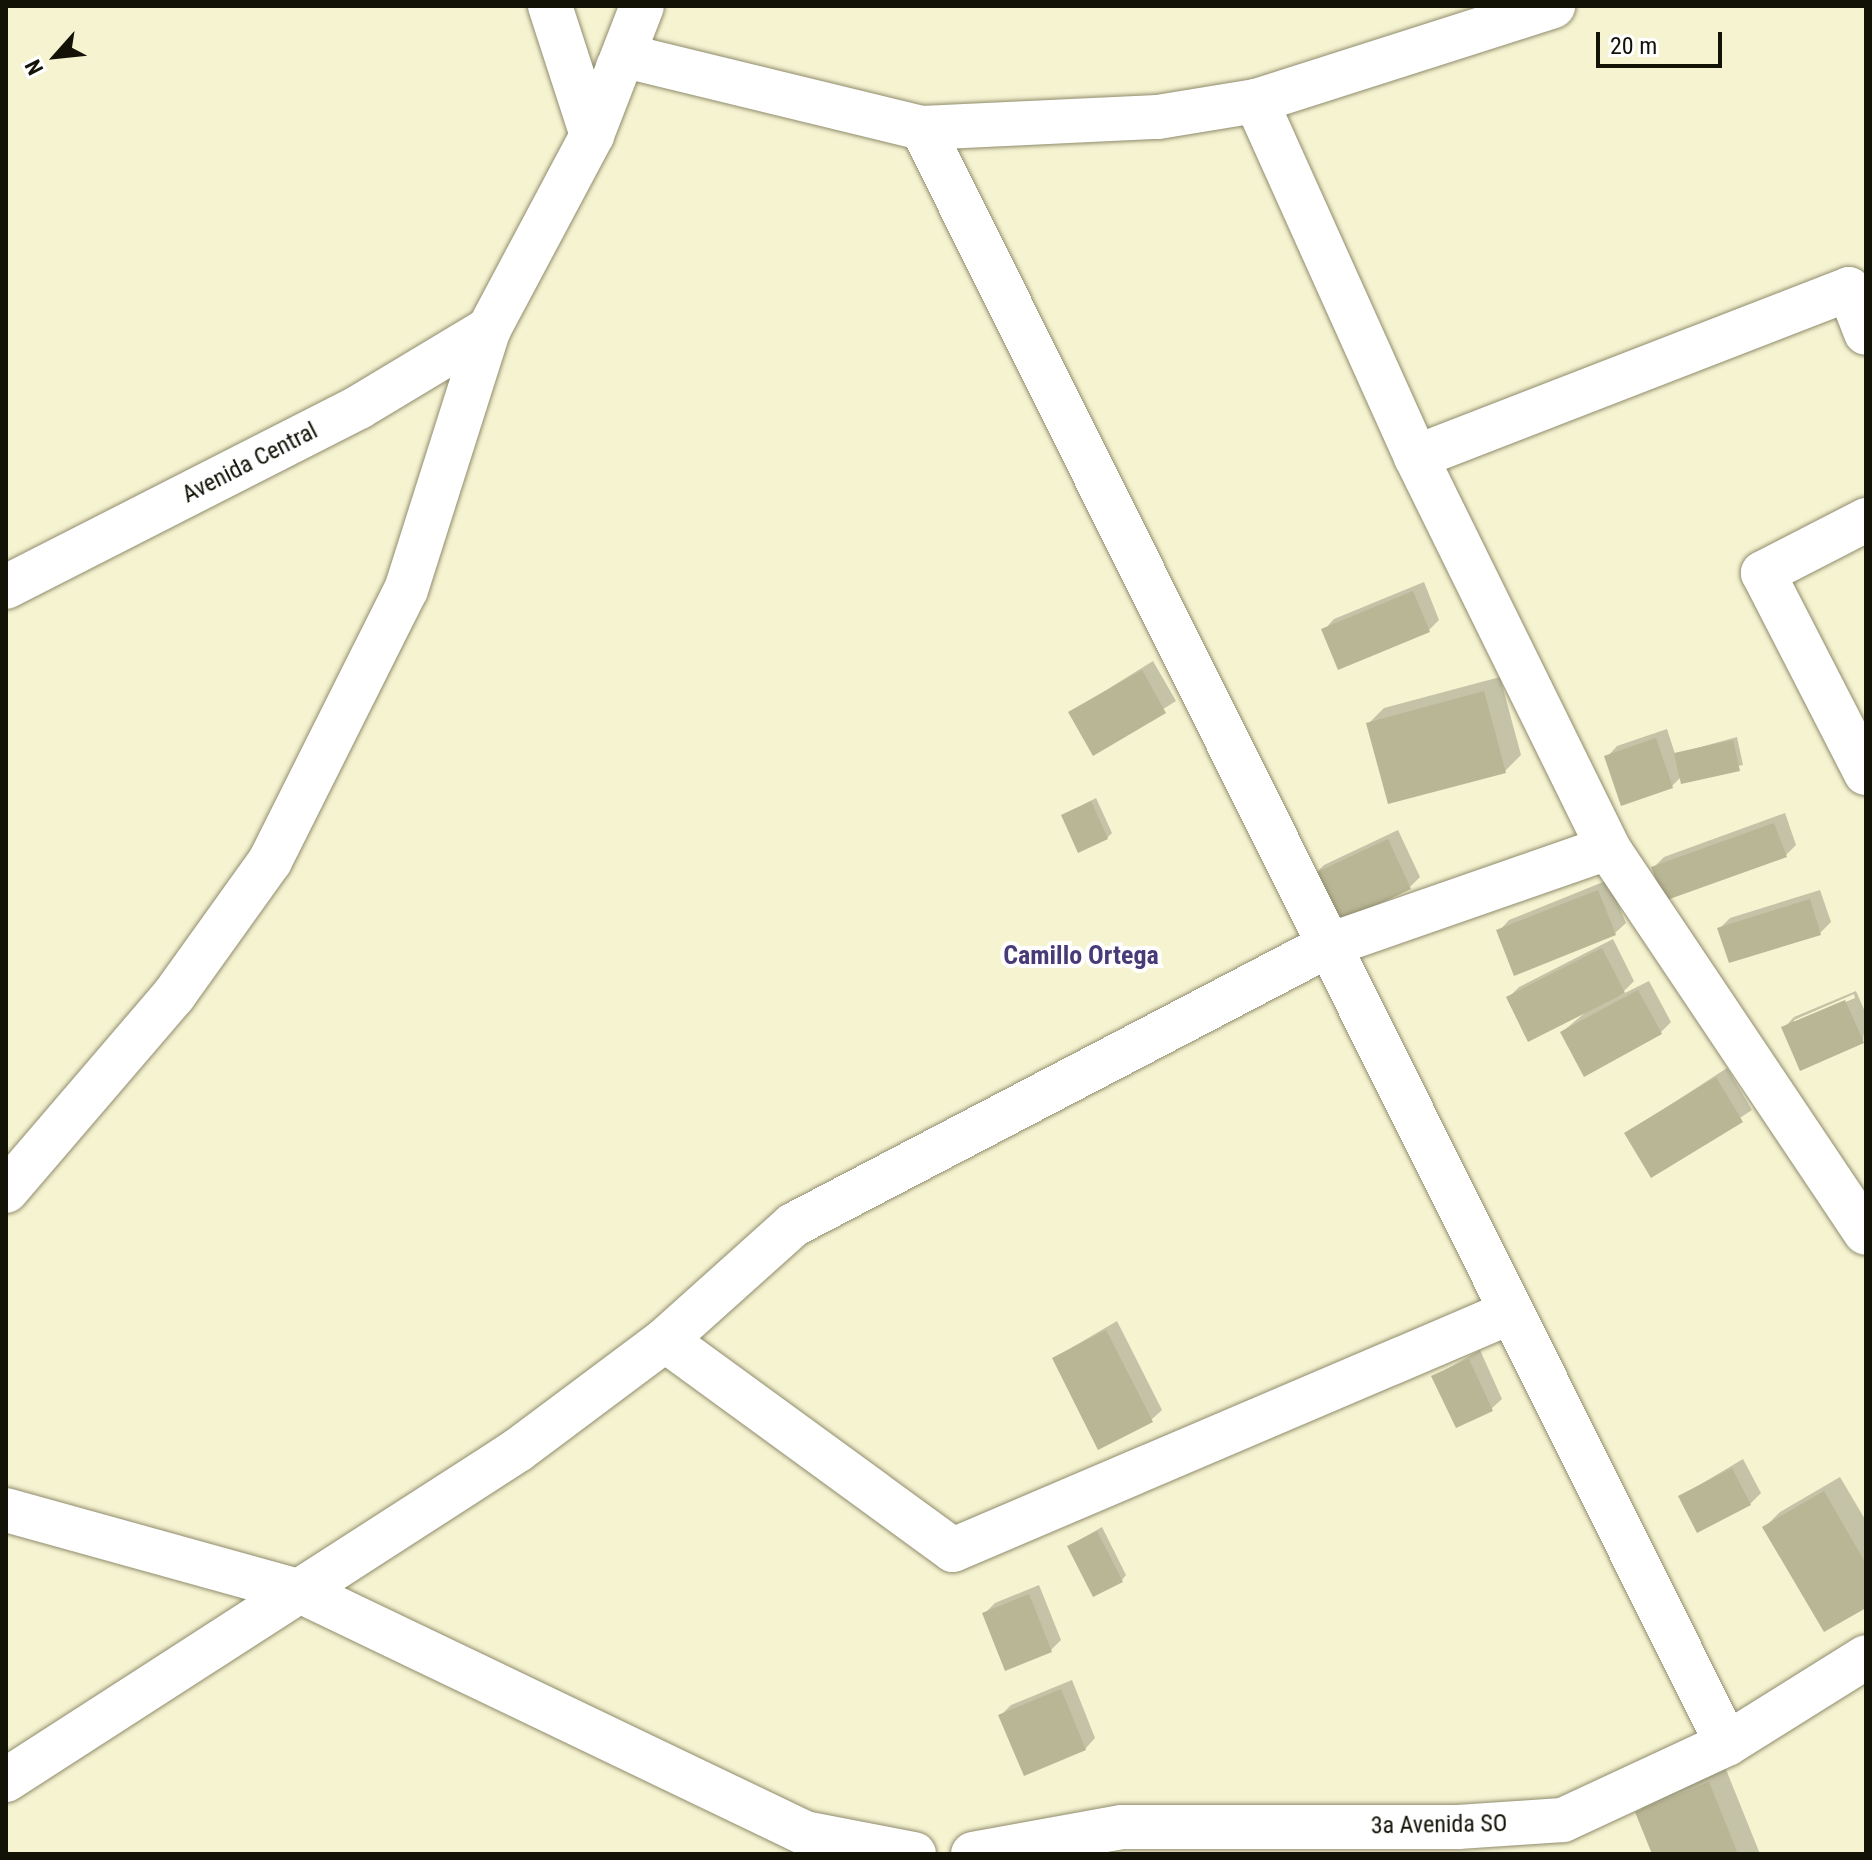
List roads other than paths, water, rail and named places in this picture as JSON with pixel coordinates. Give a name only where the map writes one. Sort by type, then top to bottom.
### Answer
[{"type":"street","points":[[550,6],[592,135]]},
{"type":"street","points":[[6,1191],[174,995],[270,861],[406,590],[489,329],[592,135],[642,6]]},
{"type":"street","points":[[618,67],[630,57],[922,128],[1158,117],[1256,101],[1553,6]]},
{"type":"street","points":[[1256,101],[1416,457],[1608,848],[1866,1233]]},
{"type":"street","points":[[922,128],[1727,1744]]},
{"type":"street","points":[[1416,457],[1849,289],[1866,333]]},
{"type":"street","name":"Avenida Central","points":[[6,587],[359,407],[489,329]]},
{"type":"street","points":[[1866,520],[1763,573],[1866,773]]},
{"type":"street","points":[[6,1780],[518,1450],[665,1340],[793,1225],[1329,945],[1608,848]]},
{"type":"street","points":[[665,1340],[953,1550],[1511,1312]]},
{"type":"street","points":[[6,1510],[302,1592],[788,1843],[914,1854]]},
{"type":"street","name":"3a Avenida SO","points":[[973,1854],[1122,1827],[1458,1827],[1563,1820],[1727,1744],[1866,1657]]},
{"type":"district","name":"Camillo Ortega","points":[[1081,956]]}]
